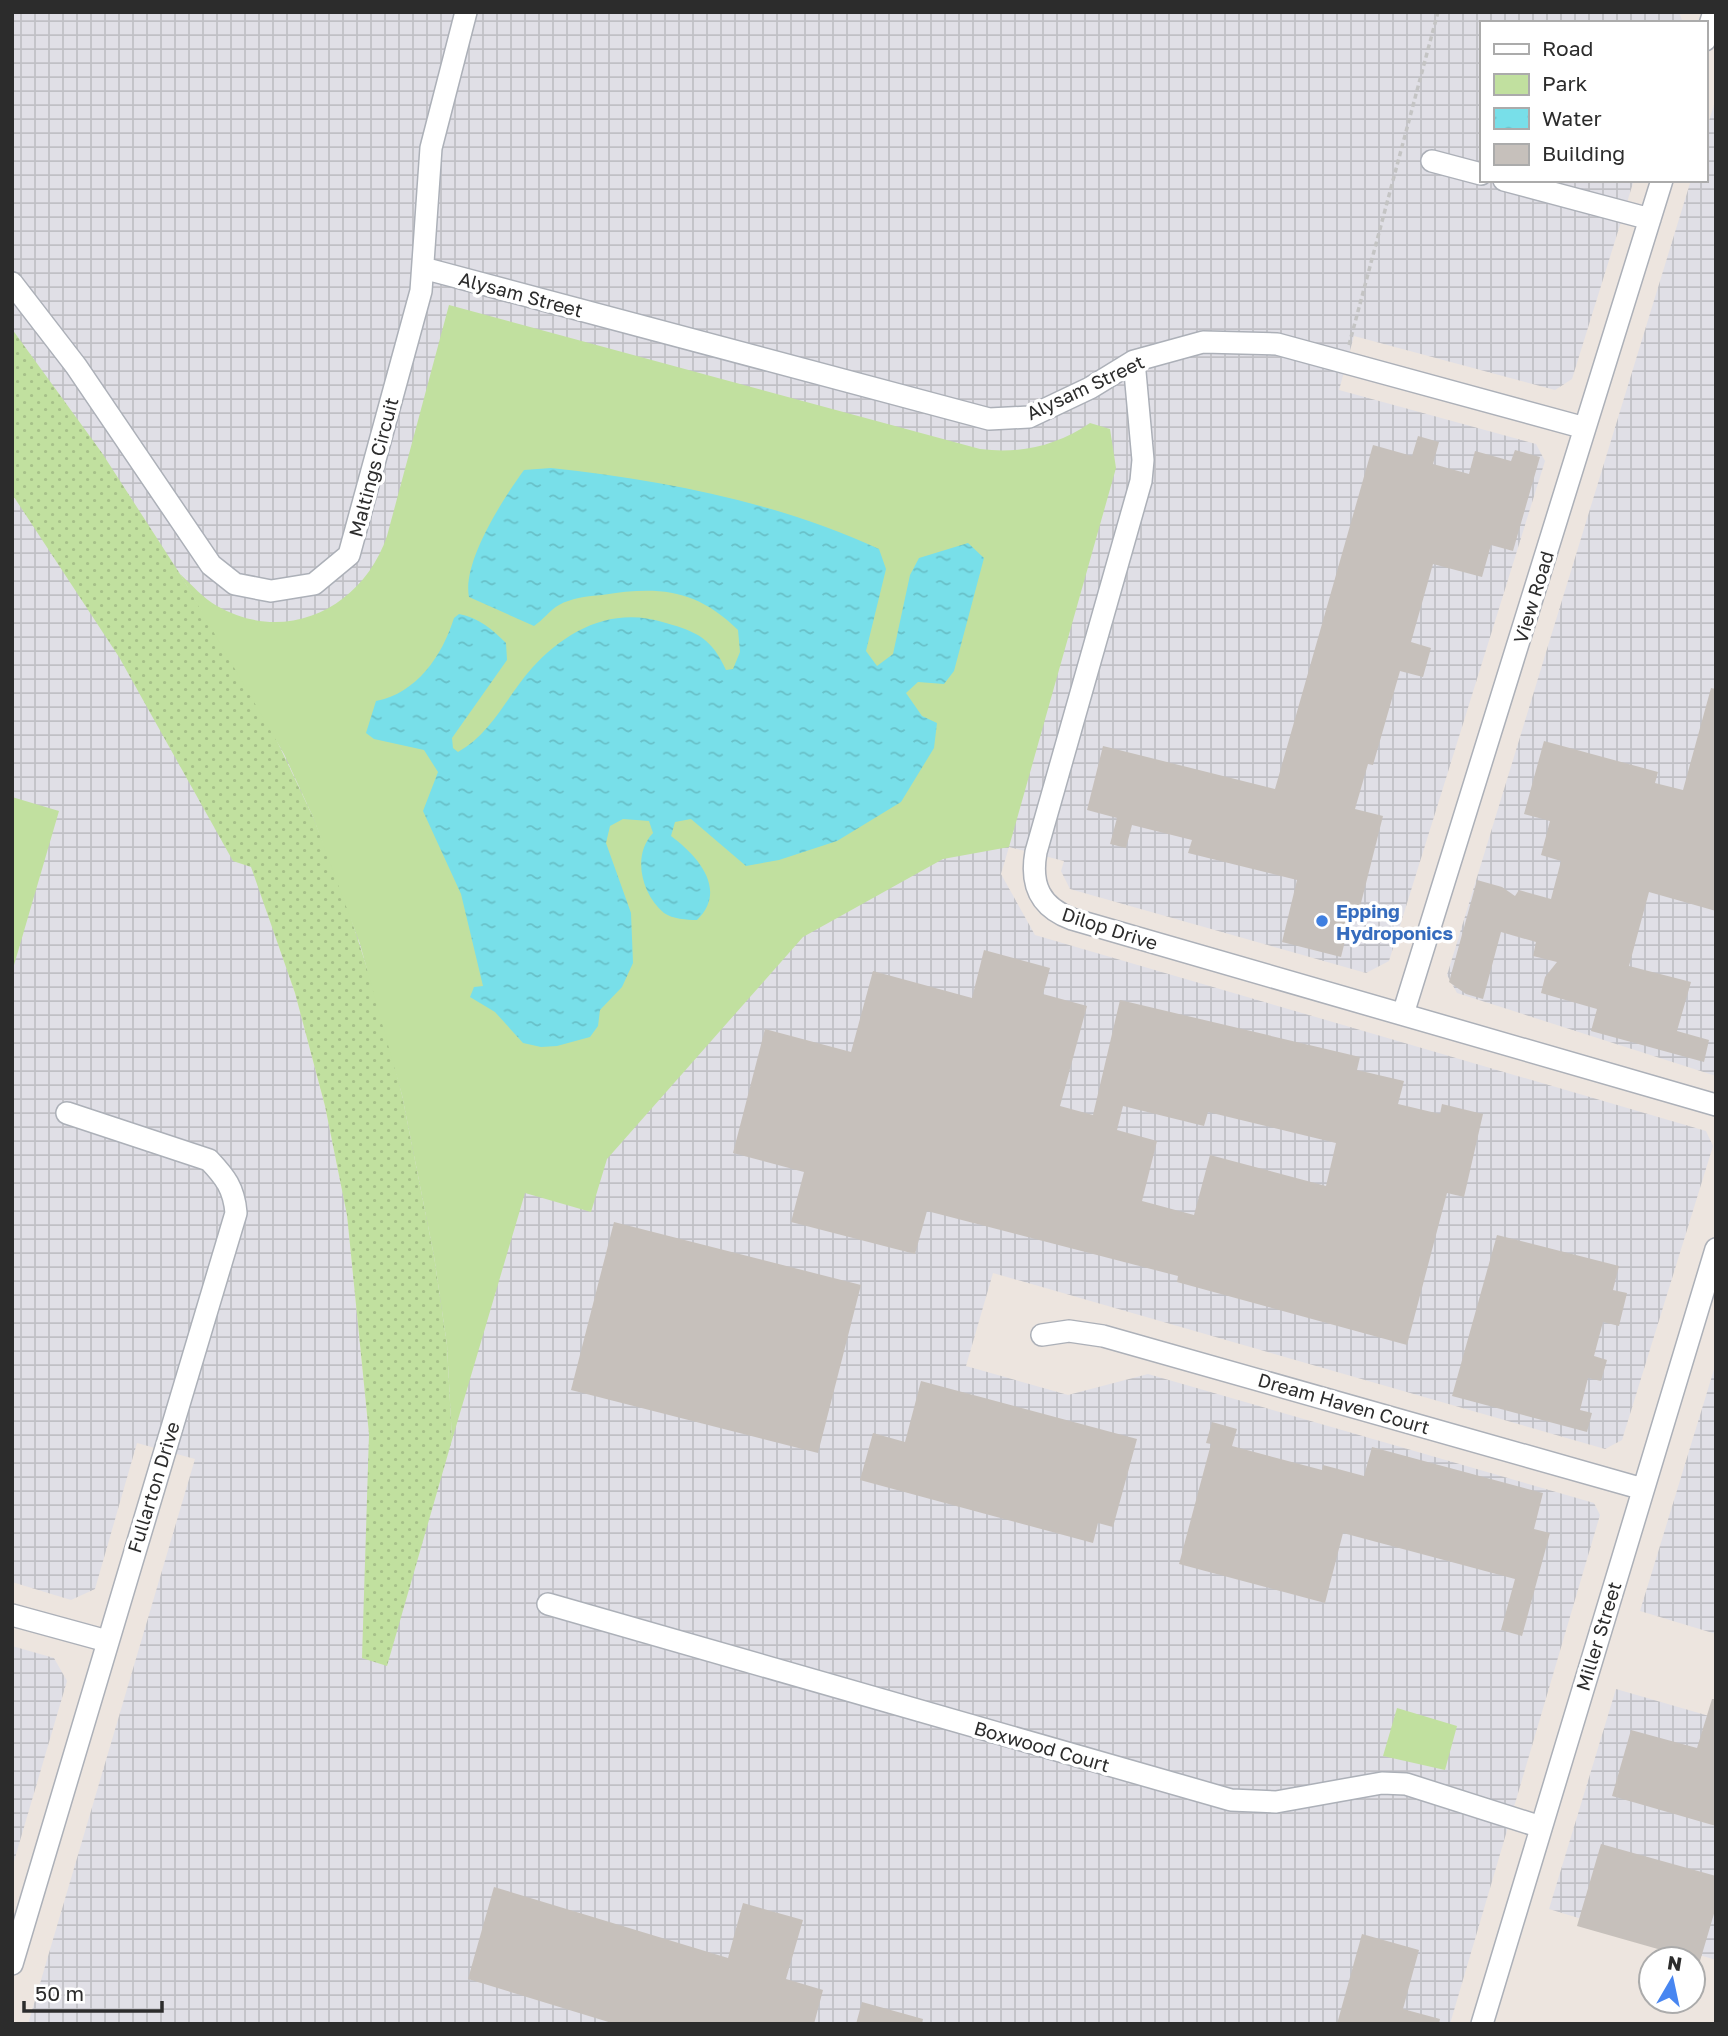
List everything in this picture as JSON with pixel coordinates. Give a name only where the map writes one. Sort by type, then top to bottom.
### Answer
[{"type":"street","name":"Maltings Circuit","points":[[12,283],[76,366],[211,565],[235,584],[271,591],[314,584],[349,555],[421,291],[431,148],[466,12]]},
{"type":"street","points":[[1707,34],[1714,12]]},
{"type":"street","points":[[1432,161],[1480,174]]},
{"type":"street","points":[[1511,182],[1650,219]]},
{"type":"street","name":"View Road","points":[[1403,1014],[1661,182]]},
{"type":"street","name":"Alysam Street","points":[[423,268],[989,419],[1029,417],[1090,388],[1134,361],[1203,342],[1227,341],[1277,344],[1585,428]]},
{"type":"street","name":"Dilop Drive","points":[[1134,361],[1143,460],[1141,481],[1036,852],[1034,884],[1048,906],[1072,919],[1716,1105]]},
{"type":"street","name":"Fullarton Drive","points":[[12,1964],[236,1213],[234,1193],[225,1177],[209,1160],[67,1113]]},
{"type":"street","name":"Miller Street","points":[[1482,2024],[1716,1249]]},
{"type":"street","name":"Dream Haven Court","points":[[1042,1335],[1069,1331],[1103,1336],[1643,1489]]},
{"type":"street","name":"Boxwood Court","points":[[548,1604],[1231,1800],[1276,1802],[1382,1783],[1406,1784],[1541,1827]]},
{"type":"street","points":[[12,1615],[107,1641]]},
{"type":"path","points":[[1344,362],[1438,12]]},
{"type":"shaded area","points":[[12,12],[1679,12],[1682,21],[1480,21],[1480,182],[1633,182],[1572,379],[1555,390],[1354,336],[1339,390],[1536,444],[1545,461],[1389,961],[1366,973],[1070,889],[1061,871],[1064,861],[1009,847],[1001,874],[1035,935],[1706,1131],[1713,1146],[1622,1440],[1605,1449],[993,1273],[966,1366],[1068,1395],[1148,1374],[1594,1503],[1600,1515],[1450,2024],[28,2024],[195,1459],[137,1443],[95,1589],[71,1600],[12,1582]],"holes":[[[252,867],[342,893],[386,1666],[369,1434],[347,1214],[325,1106],[295,993]]]},
{"type":"shaded area","points":[[1716,99],[1716,1076],[1457,993],[1447,975],[1690,182],[1707,182],[1707,127]]},
{"type":"shaded area","points":[[1716,1363],[1716,1634],[1640,1611]]},
{"type":"shaded area","points":[[12,1646],[54,1658],[67,1681],[12,1868]]},
{"type":"shaded area","points":[[1616,1689],[1716,1718],[1716,1960],[1707,1957],[1707,1945],[1667,1945],[1549,1909]]},
{"type":"green space","points":[[449,305],[980,449],[1038,447],[1090,423],[1110,429],[1116,468],[1009,847],[943,859],[803,937],[607,1159],[591,1212],[525,1193],[452,1440],[447,1345],[434,1256],[402,1095],[360,944],[313,817],[284,754],[180,574],[217,606],[243,617],[270,622],[295,620],[319,613],[341,600],[360,583],[376,561],[387,536]]},
{"type":"green space","points":[[12,329],[102,453],[180,574],[267,720],[313,817],[343,893],[380,1009],[402,1095],[434,1256],[447,1345],[452,1440],[387,1666],[362,1658],[369,1434],[347,1215],[325,1106],[295,993],[251,867],[233,861],[119,657],[12,494]]},
{"type":"green space","points":[[12,797],[59,811],[12,972]]},
{"type":"green space","points":[[1397,1708],[1457,1726],[1445,1770],[1383,1756]]},
{"type":"water","points":[[551,468],[635,479],[719,495],[801,518],[879,549],[886,569],[866,651],[877,666],[893,654],[910,575],[919,558],[968,543],[984,558],[954,671],[944,684],[918,682],[906,693],[922,716],[937,723],[934,748],[901,802],[837,841],[779,860],[746,866],[691,819],[675,822],[671,836],[699,863],[710,886],[706,909],[697,920],[680,919],[664,913],[650,896],[641,863],[646,842],[653,833],[649,821],[623,819],[610,826],[606,843],[631,913],[633,963],[622,987],[600,1010],[598,1026],[590,1037],[557,1046],[541,1047],[523,1043],[495,1012],[470,997],[474,987],[483,986],[461,894],[423,811],[438,772],[424,750],[374,739],[366,733],[376,701],[404,690],[426,671],[443,646],[454,618],[459,614],[479,621],[501,638],[506,643],[507,660],[452,738],[453,748],[458,752],[490,724],[523,679],[546,654],[576,632],[593,624],[628,617],[647,618],[677,626],[703,638],[721,659],[726,670],[733,669],[740,652],[738,630],[707,606],[676,594],[641,591],[580,598],[559,605],[534,626],[469,597],[468,583],[478,549],[506,497],[524,470]]},
{"type":"building","points":[[1418,436],[1439,442],[1433,464],[1469,474],[1475,451],[1511,461],[1515,450],[1540,457],[1513,551],[1491,545],[1482,577],[1433,564],[1411,642],[1431,648],[1423,677],[1400,671],[1373,765],[1368,764],[1355,809],[1383,816],[1360,907],[1354,905],[1341,957],[1282,942],[1297,880],[1188,853],[1192,840],[1132,825],[1126,848],[1110,844],[1117,818],[1087,810],[1103,746],[1275,789],[1373,445],[1412,456]]},
{"type":"building","points":[[1711,688],[1716,689],[1716,911],[1649,892],[1629,966],[1691,982],[1677,1031],[1709,1040],[1704,1062],[1591,1031],[1597,1009],[1541,993],[1545,977],[1557,962],[1533,956],[1536,942],[1501,932],[1483,999],[1466,994],[1449,982],[1477,880],[1502,887],[1515,896],[1519,890],[1551,899],[1561,861],[1541,855],[1550,821],[1524,814],[1544,741],[1658,772],[1655,783],[1683,790]]},
{"type":"building","points":[[984,950],[1050,968],[1043,994],[1087,1006],[1060,1106],[1093,1115],[1120,1000],[1360,1057],[1357,1070],[1404,1081],[1398,1104],[1440,1114],[1442,1104],[1483,1114],[1464,1197],[1447,1193],[1407,1345],[1177,1282],[1178,1276],[927,1211],[915,1254],[791,1222],[804,1172],[733,1153],[765,1029],[851,1052],[873,971],[972,998]],"holes":[[[1123,1106],[1204,1126],[1208,1112],[1336,1143],[1326,1186],[1210,1155],[1194,1215],[1142,1201],[1157,1141],[1117,1130]]]},
{"type":"building","points":[[614,1222],[861,1285],[818,1453],[571,1390]]},
{"type":"building","points":[[1497,1235],[1619,1266],[1613,1290],[1627,1293],[1619,1326],[1603,1322],[1594,1356],[1607,1360],[1601,1381],[1588,1378],[1580,1410],[1592,1413],[1587,1432],[1452,1396]]},
{"type":"building","points":[[921,1381],[1137,1439],[1113,1527],[1098,1523],[1093,1543],[860,1480],[873,1433],[905,1442]]},
{"type":"building","points":[[1212,1422],[1237,1429],[1232,1446],[1322,1470],[1323,1465],[1364,1476],[1372,1447],[1543,1493],[1534,1529],[1550,1533],[1522,1636],[1501,1630],[1515,1579],[1343,1533],[1325,1603],[1179,1564],[1211,1444],[1206,1443]]},
{"type":"building","points":[[1712,1699],[1716,1699],[1716,1826],[1612,1796],[1631,1730],[1697,1748]]},
{"type":"building","points":[[1601,1844],[1716,1876],[1716,1907],[1705,1945],[1644,1945],[1577,1926]]},
{"type":"building","points":[[494,1887],[728,1958],[743,1903],[803,1920],[786,1979],[823,1990],[814,2024],[615,2024],[468,1979]]},
{"type":"building","points":[[1362,1934],[1419,1950],[1403,2009],[1440,2019],[1439,2024],[1337,2024]]},
{"type":"building","points":[[862,2002],[923,2019],[922,2024],[856,2024]]},
{"type":"place","name":"Epping Hydroponics","points":[[1322,921]]}]
